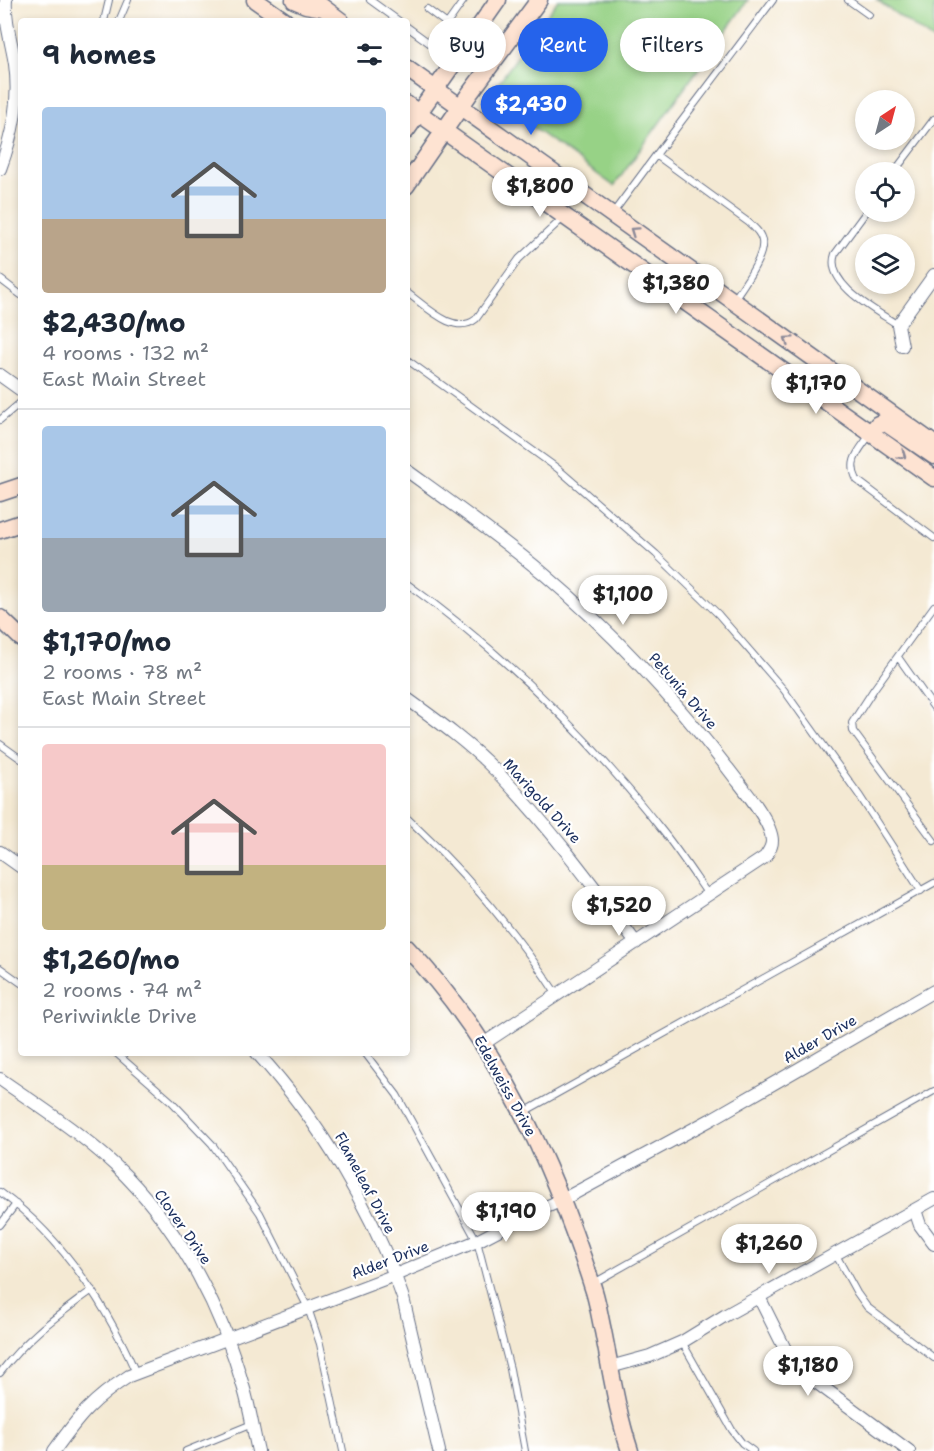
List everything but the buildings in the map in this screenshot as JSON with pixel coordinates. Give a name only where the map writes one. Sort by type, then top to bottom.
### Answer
[{"type":"main road","points":[[255,0],[281,18]]},
{"type":"main road","points":[[294,0],[306,5],[322,3],[338,18]]},
{"type":"main road","points":[[498,0],[436,90],[413,109],[934,478]]},
{"type":"main road","points":[[410,180],[539,0]]},
{"type":"main road","points":[[410,71],[934,444]]},
{"type":"main road","points":[[718,324],[733,301]]},
{"type":"main road","points":[[871,433],[878,424],[884,422],[934,456]]},
{"type":"main road","points":[[0,493],[18,487]]},
{"type":"main road","points":[[0,530],[18,524]]},
{"type":"main road","points":[[0,618],[18,635]]},
{"type":"main road","name":"Edelweiss Drive","points":[[410,951],[455,1003],[483,1044],[524,1113],[561,1200],[591,1284],[630,1451]]},
{"type":"street","points":[[0,168],[11,139],[17,101],[6,0]]},
{"type":"street","points":[[902,346],[898,325],[934,275]]},
{"type":"street","points":[[0,375],[18,388]]},
{"type":"street","name":"Petunia Drive","points":[[410,473],[543,573],[629,653],[687,718],[748,795],[768,826],[772,840],[770,850],[765,857],[709,896]]},
{"type":"street","name":"Marigold Drive","points":[[410,701],[439,722],[496,771],[568,851],[636,943]]},
{"type":"street","points":[[0,852],[18,865]]},
{"type":"street","points":[[483,1044],[709,896]]},
{"type":"street","name":"Alder Drive","points":[[54,1451],[91,1404],[136,1373],[395,1275],[477,1241],[561,1200],[710,1120],[933,995]]},
{"type":"street","name":"Flameleaf Drive","points":[[259,1056],[284,1082],[320,1131],[373,1226],[403,1298],[439,1451]]},
{"type":"street","name":"Clover Drive","points":[[0,1078],[79,1135],[125,1175],[164,1220],[210,1295],[245,1391],[258,1451]]},
{"type":"street","points":[[610,1367],[650,1356],[682,1342],[934,1198]]},
{"type":"street","points":[[915,1210],[920,1225],[934,1244]]},
{"type":"street","points":[[759,1297],[786,1351],[805,1374],[909,1451]]},
{"type":"lane","points":[[105,18],[109,0]]},
{"type":"lane","points":[[120,18],[128,0]]},
{"type":"lane","points":[[370,0],[395,18]]},
{"type":"lane","points":[[451,18],[464,0]]},
{"type":"lane","points":[[612,215],[773,0]]},
{"type":"lane","points":[[848,0],[869,15]]},
{"type":"lane","points":[[427,9],[439,18]]},
{"type":"lane","points":[[410,29],[428,42]]},
{"type":"lane","points":[[902,162],[934,119]]},
{"type":"lane","points":[[656,155],[758,230],[763,242],[760,255],[733,301]]},
{"type":"lane","points":[[410,295],[449,322],[461,326],[471,323],[519,259],[566,216]]},
{"type":"lane","points":[[859,222],[835,254],[833,261],[835,273],[841,283],[854,295],[898,325]]},
{"type":"lane","points":[[0,279],[18,292]]},
{"type":"lane","points":[[410,362],[557,468],[656,554],[718,614],[784,690],[859,795],[921,891]]},
{"type":"lane","points":[[0,420],[18,405]]},
{"type":"lane","points":[[871,433],[853,461],[853,473],[857,480],[934,538]]},
{"type":"lane","points":[[410,586],[445,611],[556,709],[662,829],[709,896]]},
{"type":"lane","points":[[934,606],[852,723],[853,731],[934,841]]},
{"type":"lane","points":[[898,657],[934,708]]},
{"type":"lane","points":[[0,744],[18,757]]},
{"type":"lane","points":[[410,821],[450,858],[495,910],[557,995]]},
{"type":"lane","points":[[524,1113],[934,883]]},
{"type":"lane","points":[[0,968],[18,981]]},
{"type":"lane","points":[[119,1056],[172,1102],[212,1144],[260,1213],[308,1308],[320,1344],[343,1451]]},
{"type":"lane","points":[[367,1056],[397,1095],[477,1241],[510,1369],[525,1451]]},
{"type":"lane","points":[[591,1284],[934,1091]]},
{"type":"lane","points":[[0,1192],[59,1245],[80,1271],[120,1339],[136,1373]]},
{"type":"lane","points":[[0,1225],[16,1204]]},
{"type":"lane","points":[[836,1255],[852,1286],[867,1307],[934,1358]]},
{"type":"lane","points":[[0,1372],[17,1350],[37,1331],[92,1290]]},
{"type":"lane","points":[[682,1342],[732,1431],[753,1451]]},
{"type":"lane","points":[[186,1451],[252,1424]]},
{"type":"green space","points":[[558,0],[748,0],[725,32],[725,18],[620,18],[620,72],[696,72],[614,186],[489,96],[518,56],[518,72],[608,72],[608,18],[545,18]]},
{"type":"green space","points":[[877,0],[934,0],[934,41]]}]
